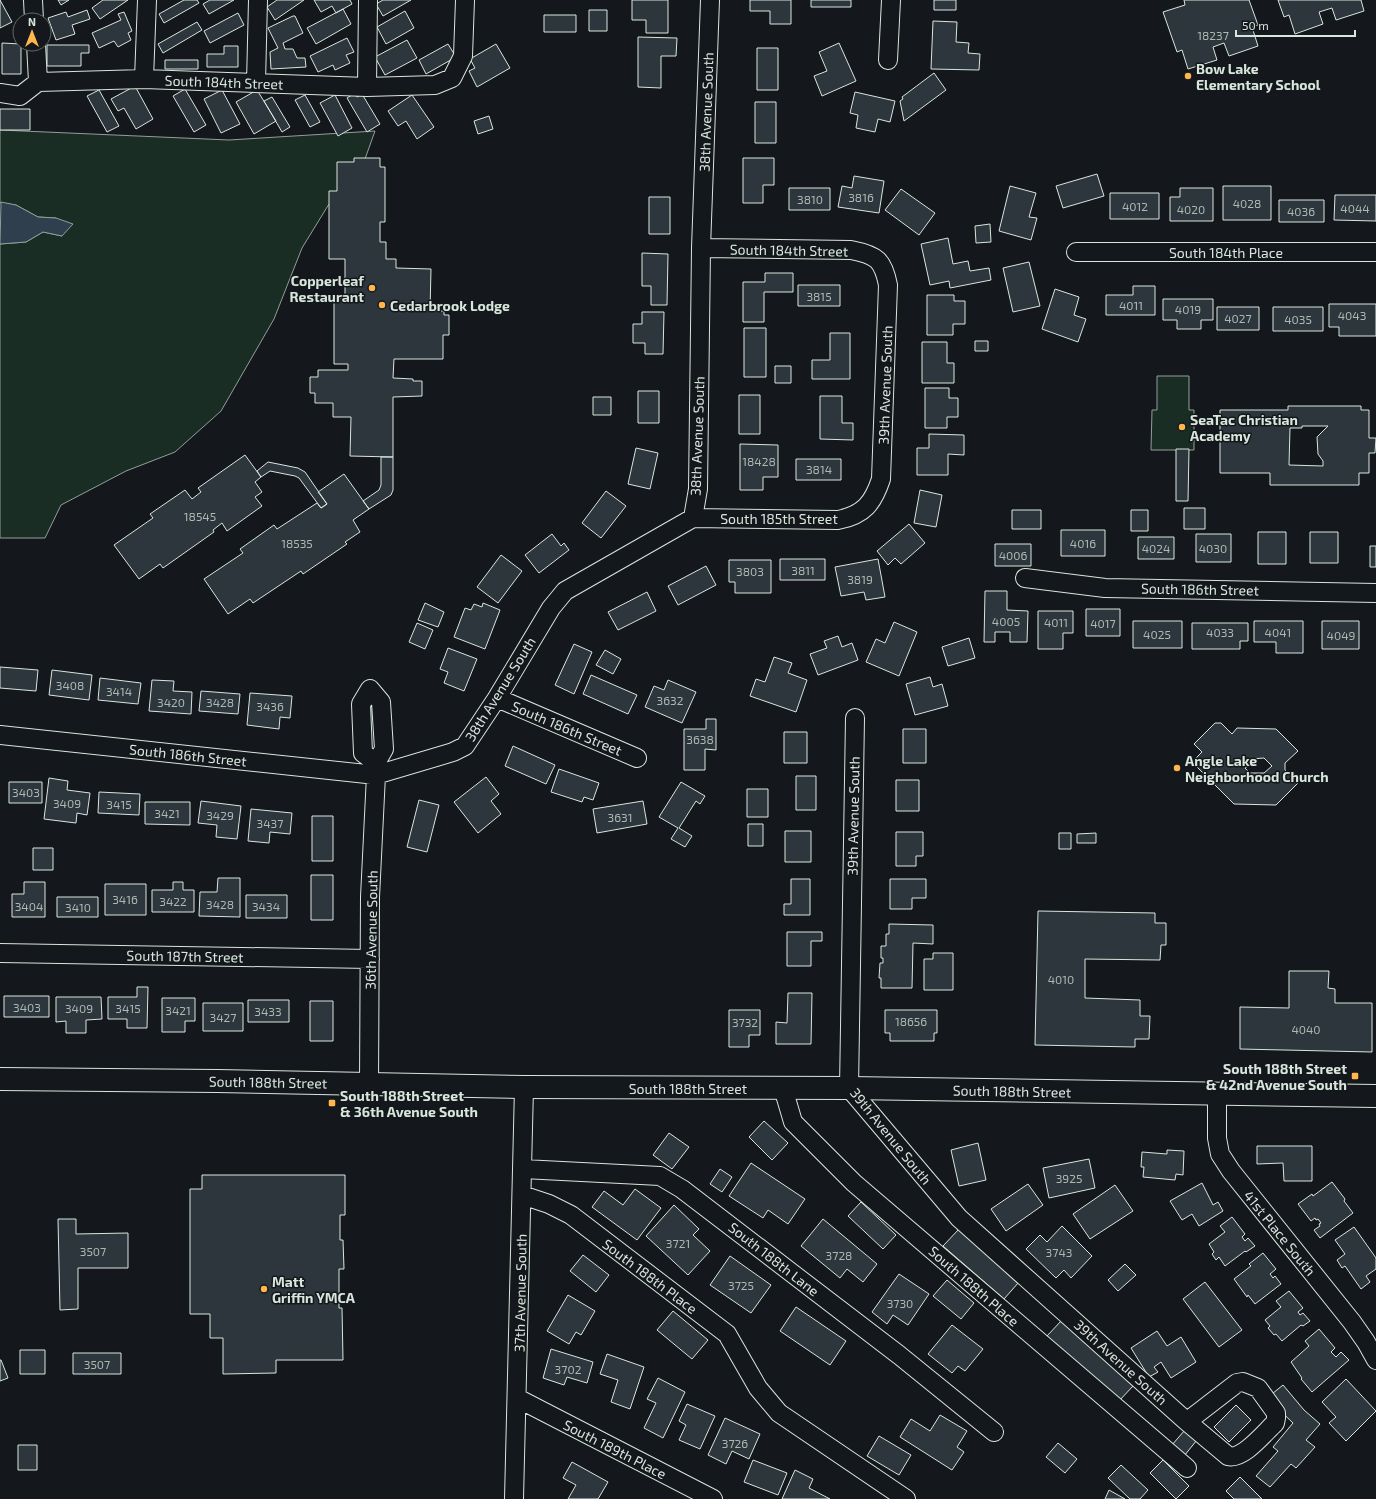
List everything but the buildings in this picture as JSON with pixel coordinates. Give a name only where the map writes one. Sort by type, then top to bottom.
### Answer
[{"type":"main road","name":"South 188th Street","points":[[0,1079],[210,1081],[524,1087],[849,1088],[1376,1096]]},
{"type":"street","points":[[33,0],[34,12]]},
{"type":"street","points":[[144,79],[147,0]]},
{"type":"street","points":[[256,83],[258,0]]},
{"type":"street","points":[[367,87],[368,0]]},
{"type":"street","name":"South 184th Street","points":[[38,82],[144,79],[367,87],[435,84],[452,78],[464,56],[465,0]]},
{"type":"street","name":"38th Avenue South","points":[[376,769],[453,752],[465,746],[497,698],[551,608],[565,591],[693,518],[698,489],[701,248],[710,0]]},
{"type":"street","points":[[888,60],[892,0]]},
{"type":"street","points":[[0,93],[20,96],[38,82],[36,52]]},
{"type":"street","name":"South 184th Street","points":[[701,248],[851,250],[864,252],[876,258]]},
{"type":"street","name":"South 184th Place","points":[[1076,252],[1376,252]]},
{"type":"street","name":"39th Avenue South","points":[[863,510],[876,495],[881,479],[888,286],[885,271],[876,258]]},
{"type":"street","name":"South 185th Street","points":[[693,518],[838,520],[853,517],[863,510]]},
{"type":"street","name":"South 186th Street","points":[[1025,578],[1105,588],[1376,593]]},
{"type":"street","name":"South 186th Street","points":[[497,698],[637,758]]},
{"type":"street","name":"39th Avenue South","points":[[855,718],[849,1088],[959,1218],[1185,1420],[1228,1456],[1233,1457],[1245,1451],[1275,1423],[1276,1412],[1258,1388],[1243,1382],[1237,1383],[1189,1420],[1185,1420]]},
{"type":"street","name":"South 186th Street","points":[[0,735],[376,769]]},
{"type":"street","name":"36th Avenue South","points":[[369,1084],[370,896],[376,769]]},
{"type":"street","name":"South 187th Street","points":[[0,953],[370,959]]},
{"type":"street","name":"37th Avenue South","points":[[514,1499],[524,1087]]},
{"type":"street","name":"South 188th Place","points":[[783,1088],[793,1122],[854,1183],[1187,1468]]},
{"type":"street","name":"41st Place South","points":[[1217,1094],[1217,1138],[1220,1154],[1231,1171],[1352,1322],[1376,1360]]},
{"type":"street","name":"South 188th Lane","points":[[523,1169],[660,1176],[688,1193],[898,1355],[994,1432]]},
{"type":"street","name":"South 188th Place","points":[[522,1195],[549,1204],[571,1215],[727,1334],[758,1388],[779,1413],[906,1499]]},
{"type":"street","name":"South 189th Place","points":[[517,1398],[713,1499]]},
{"type":"green space","points":[[0,130],[229,140],[375,131],[356,184],[329,204],[302,248],[274,319],[221,411],[175,452],[126,471],[61,505],[45,538],[0,538],[0,244],[26,242],[43,232],[62,236],[56,218],[38,217],[16,205],[0,203]]},
{"type":"green space","points":[[1157,376],[1189,376],[1189,410],[1194,410],[1194,450],[1151,450],[1152,410],[1157,410]]},
{"type":"water","points":[[1,202],[16,205],[38,217],[56,218],[73,224],[62,236],[43,232],[26,242],[0,244]]},
{"type":"place","name":"Bow Lake Elementary School","points":[[1188,76]]},
{"type":"place","name":"Copperleaf Restaurant","points":[[372,288]]},
{"type":"place","name":"Cedarbrook Lodge","points":[[382,305]]},
{"type":"place","name":"SeaTac Christian Academy","points":[[1182,427]]},
{"type":"place","name":"Angle Lake Neighborhood Church","points":[[1177,768]]},
{"type":"place","name":"South 188th Street & 42nd Avenue South","points":[[1355,1076]]},
{"type":"place","name":"South 188th Street & 36th Avenue South","points":[[332,1103]]},
{"type":"place","name":"Matt Griffin YMCA","points":[[264,1289]]}]
